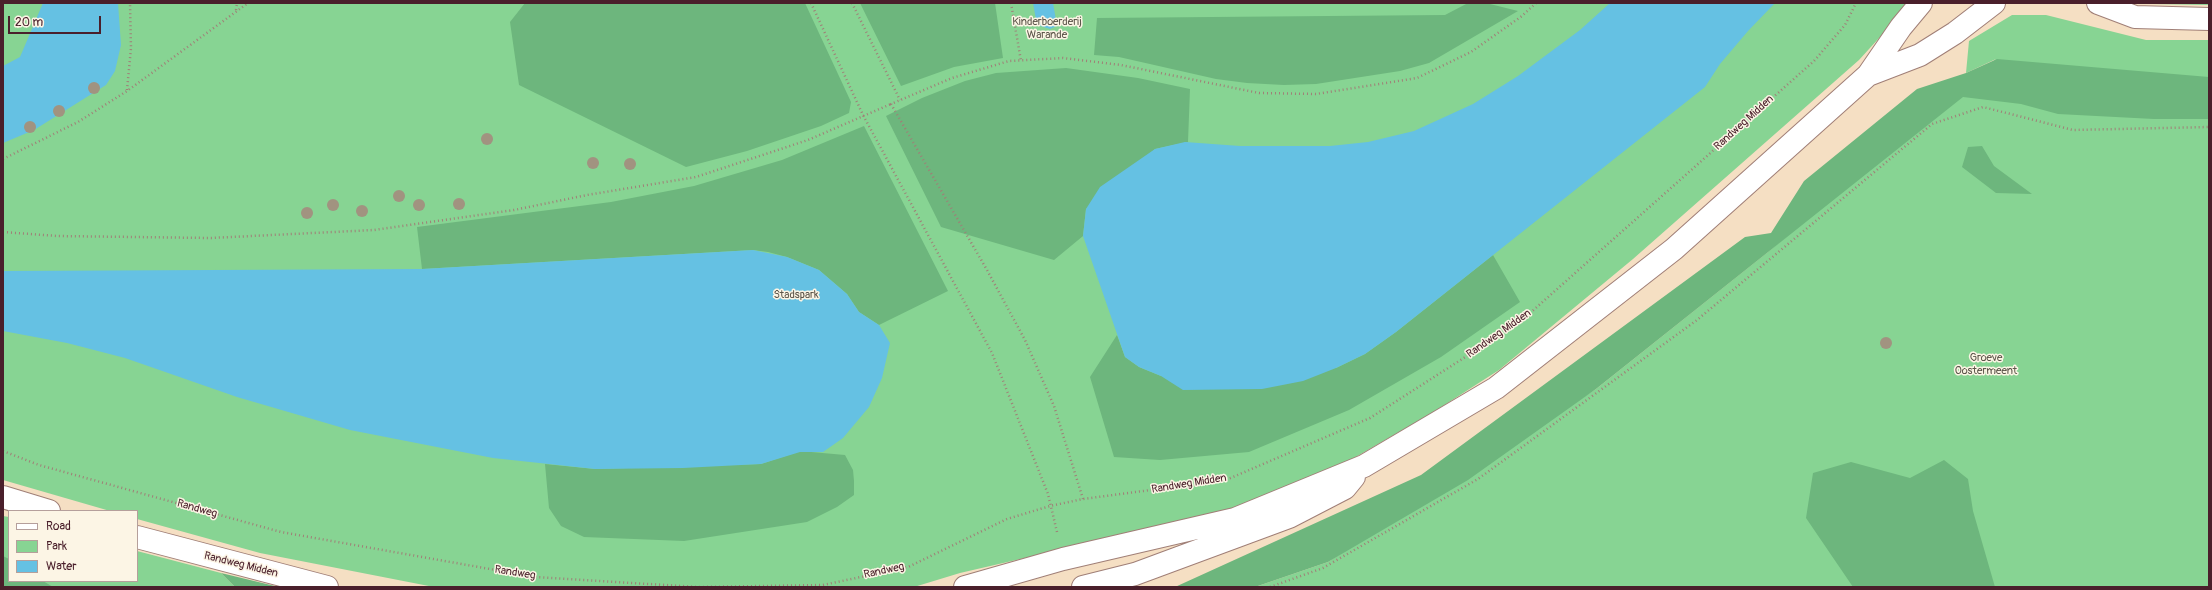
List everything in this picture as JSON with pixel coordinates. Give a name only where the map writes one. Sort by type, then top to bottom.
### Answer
[{"type":"main road","points":[[965,587],[1063,559],[1235,519],[1364,466],[1496,388],[1674,249],[1868,75],[1900,27],[1921,3]]},
{"type":"main road","points":[[1868,75],[1920,54],[1955,33],[1994,3]]},
{"type":"main road","points":[[2098,3],[2135,17],[2209,19]]},
{"type":"main road","points":[[1084,587],[1135,574],[1289,517],[1345,488],[1364,466]]},
{"type":"main road","points":[[3,497],[46,510]]},
{"type":"main road","name":"Randweg Midden","points":[[138,537],[177,549],[327,587]]},
{"type":"path","points":[[127,91],[131,48],[130,3]]},
{"type":"path","points":[[236,10],[237,3]]},
{"type":"path","points":[[3,159],[78,122],[127,91],[236,10],[248,3]]},
{"type":"path","points":[[811,3],[862,115],[992,354],[1048,494],[1063,559]]},
{"type":"path","points":[[852,3],[900,100]]},
{"type":"path","points":[[1011,3],[1021,61]]},
{"type":"path","points":[[3,232],[57,236],[210,238],[374,230],[514,210],[587,195],[696,177],[808,140],[862,115],[952,78],[1009,61],[1063,58],[1121,66],[1259,93],[1316,94],[1417,78],[1471,52],[1522,16],[1536,3]]},
{"type":"path","name":"Randweg Midden","points":[[1050,506],[1083,499],[1226,480],[1370,418],[1520,322],[1814,61],[1844,25],[1856,3]]},
{"type":"path","points":[[891,104],[987,270],[1025,340],[1054,406],[1083,499]]},
{"type":"path","points":[[1270,587],[1323,568],[1478,479],[1697,320],[1932,124],[1984,107],[2073,130],[2209,127]]},
{"type":"path","name":"Randweg","points":[[3,452],[39,464],[281,532],[535,577],[690,586],[823,585],[908,567],[1007,519],[1050,506]]},
{"type":"green space","name":"Stadspark","points":[[3,3],[1911,3],[1859,60],[1633,259],[1499,370],[1432,413],[1354,458],[1295,487],[1219,513],[960,573],[914,587],[434,587],[260,553],[138,519],[138,510],[107,510],[3,480]]},
{"type":"green space","points":[[525,3],[805,3],[851,102],[849,113],[821,126],[747,151],[686,167],[519,85],[510,22]]},
{"type":"green space","points":[[860,3],[995,3],[1003,58],[954,67],[901,86]]},
{"type":"green space","points":[[1468,3],[1486,3],[1518,11],[1429,63],[1400,71],[1316,84],[1284,85],[1247,83],[1216,79],[1119,57],[1094,55],[1097,18],[1445,15]]},
{"type":"green space","points":[[2149,3],[2209,3],[2209,5],[2152,4]]},
{"type":"green space","name":"Groeve Oostermeent","points":[[2012,15],[2046,15],[2146,40],[2209,40],[2209,587],[1255,587],[1328,562],[1596,389],[1768,252],[1996,59],[1966,73],[1969,41]]},
{"type":"green space","points":[[1997,59],[2209,77],[2209,119],[2154,119],[2058,114],[2021,104],[1963,97],[1596,389],[1468,480],[1328,562],[1255,587],[1175,587],[1421,475],[1745,237],[1771,233],[1804,181],[1917,89],[1966,73]]},
{"type":"green space","points":[[1066,68],[1138,78],[1190,89],[1188,142],[1155,149],[1086,209],[1083,236],[1054,260],[941,227],[886,116],[922,98],[965,81],[996,73]]},
{"type":"green space","points":[[864,126],[948,291],[879,325],[859,312],[847,294],[819,270],[787,257],[753,250],[422,269],[417,227],[611,202],[694,186],[782,160]]},
{"type":"green space","points":[[1982,146],[1994,166],[2032,194],[1996,193],[1962,167],[1968,147]]},
{"type":"green space","points":[[1493,255],[1520,302],[1441,357],[1349,410],[1249,452],[1160,460],[1114,457],[1090,377],[1117,335],[1125,357],[1139,367],[1161,376],[1336,368],[1365,354],[1396,332]]},
{"type":"green space","points":[[800,451],[845,455],[853,470],[854,495],[837,507],[807,522],[684,541],[584,537],[561,526],[549,508],[545,464],[595,469],[761,464]]},
{"type":"green space","points":[[1944,460],[1968,479],[1973,511],[1995,587],[1853,587],[1806,518],[1813,473],[1851,462],[1910,478]]},
{"type":"green space","points":[[3,516],[8,517],[8,582],[138,582],[138,551],[221,573],[235,587],[3,587]]},
{"type":"green space","points":[[3,556],[8,558],[8,582],[45,582],[53,587],[3,587]]},
{"type":"green space","points":[[221,573],[279,587],[235,587]]},
{"type":"water","points":[[43,3],[118,3],[121,45],[115,71],[106,85],[34,130],[3,143],[3,66],[20,57]]},
{"type":"water","points":[[1033,3],[1053,3],[1057,26],[1050,29],[1037,25]]},
{"type":"water","points":[[1610,3],[1775,3],[1748,31],[1720,64],[1705,87],[1396,332],[1365,354],[1336,368],[1303,381],[1262,389],[1183,390],[1161,376],[1139,367],[1125,357],[1083,236],[1086,209],[1100,187],[1155,149],[1185,142],[1240,146],[1330,146],[1368,142],[1414,131],[1473,104],[1518,76],[1580,30]]},
{"type":"water","points":[[753,250],[787,257],[819,270],[847,294],[859,312],[879,325],[890,343],[882,378],[869,407],[843,438],[823,452],[800,452],[761,464],[683,468],[595,469],[493,458],[350,430],[237,397],[125,358],[67,343],[3,331],[3,271],[422,269]]},
{"type":"park label","name":"Kinderboerderij Warande","points":[[1047,28]]}]
